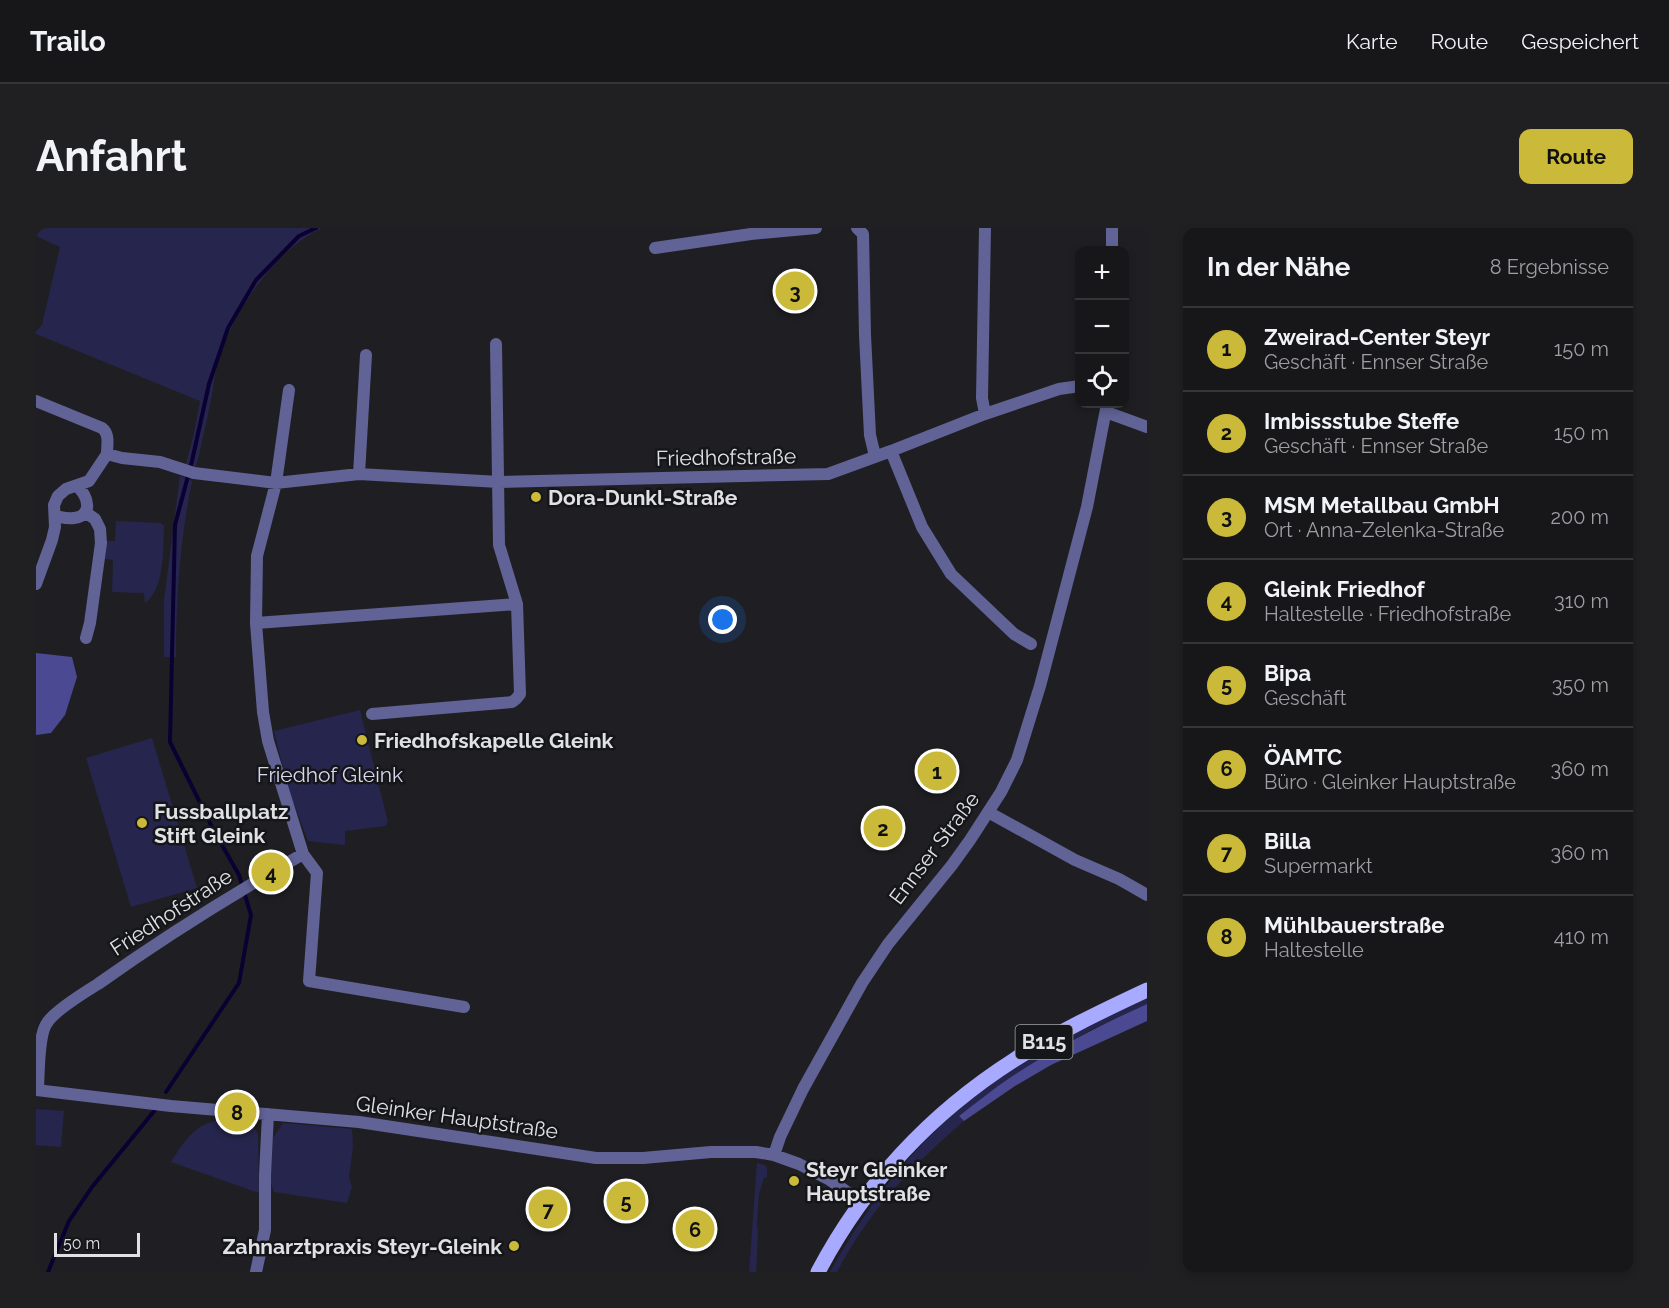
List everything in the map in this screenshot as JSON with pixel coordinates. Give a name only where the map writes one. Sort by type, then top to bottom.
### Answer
[{"type":"main road","name":"B115","points":[[818,1272],[845,1224],[861,1202],[908,1146],[949,1107],[1014,1059],[1056,1035],[1147,990]]},
{"type":"street","points":[[655,248],[751,234],[816,228]]},
{"type":"street","points":[[857,228],[863,234],[870,435],[875,456]]},
{"type":"street","points":[[985,228],[982,398],[986,414]]},
{"type":"street","points":[[1112,228],[1112,246]]},
{"type":"street","points":[[372,714],[512,702],[520,693],[517,604],[499,545],[496,344]]},
{"type":"street","points":[[359,474],[366,356]]},
{"type":"street","name":"Friedhofstraße","points":[[106,454],[160,462],[194,473],[276,483],[359,474],[499,482],[828,474],[986,414],[1059,389],[1075,387]]},
{"type":"street","points":[[289,390],[276,483],[257,556],[256,623],[263,712],[268,741],[303,854],[317,873],[309,981],[464,1007]]},
{"type":"street","points":[[36,402],[102,428],[106,431],[107,436],[106,454],[89,481],[66,489],[58,495],[54,505],[55,527],[52,540],[36,584]]},
{"type":"street","points":[[1106,408],[1147,427]]},
{"type":"street","name":"Ennser Straße","points":[[774,1155],[780,1137],[808,1079],[862,983],[893,937],[952,864],[988,812],[1014,767],[1030,721],[1087,507],[1106,408]]},
{"type":"street","points":[[891,451],[922,527],[951,574],[1014,634],[1031,644]]},
{"type":"street","points":[[55,516],[73,519],[85,512],[88,507],[87,500],[84,492],[77,486]]},
{"type":"street","points":[[85,512],[95,519],[100,529],[101,543],[86,638]]},
{"type":"street","points":[[256,623],[517,604]]},
{"type":"street","points":[[988,812],[1075,860],[1119,879],[1147,895]]},
{"type":"street","name":"Friedhofstraße","points":[[37,1090],[46,1023],[63,1008],[148,948],[252,882],[303,854]]},
{"type":"street","name":"Gleinker Hauptstraße","points":[[37,1090],[171,1106],[359,1122],[603,1158],[668,1157],[728,1151],[756,1152],[774,1155],[815,1172],[861,1202]]},
{"type":"street","points":[[255,1272],[266,1230],[265,1167],[268,1114]]},
{"type":"green space","points":[[36,228],[322,228],[304,238],[271,269],[256,287],[231,328],[216,368],[196,467],[186,464],[200,401],[36,334],[42,325],[60,247],[36,236]]},
{"type":"green space","points":[[180,476],[192,481],[184,525],[180,569],[176,657],[164,657],[164,600]]},
{"type":"green space","points":[[116,521],[161,523],[164,526],[160,578],[152,597],[145,603],[144,593],[112,592],[113,560],[105,559],[106,541],[115,541]]},
{"type":"green space","name":"Friedhof Gleink","points":[[360,710],[388,822],[385,826],[345,831],[345,845],[308,841],[288,788],[274,731]]},
{"type":"green space","name":"Fussballplatz Stift Gleink","points":[[152,738],[197,888],[131,907],[86,758]]},
{"type":"green space","points":[[1147,998],[1147,1004],[1091,1030],[1011,1077],[959,1116],[964,1121],[926,1155],[893,1190],[863,1228],[837,1272],[830,1272],[846,1244],[902,1167],[945,1121],[969,1100],[1050,1046]]},
{"type":"green space","points":[[36,1109],[64,1111],[61,1147],[36,1145]]},
{"type":"green space","points":[[230,1120],[250,1125],[258,1134],[259,1193],[171,1162],[183,1144],[198,1129],[213,1121]]},
{"type":"green space","points":[[283,1123],[352,1129],[353,1147],[349,1177],[352,1187],[347,1203],[274,1192],[270,1181],[273,1138]]},
{"type":"green space","points":[[757,1163],[765,1165],[767,1177],[764,1178],[759,1194],[756,1272],[749,1272]]},
{"type":"shaded area","points":[[36,653],[72,657],[77,677],[65,715],[51,733],[36,735]]},
{"type":"shaded area","points":[[1147,1004],[1147,1021],[1051,1065],[1015,1086],[964,1121],[959,1116],[1004,1082],[1044,1057]]},
{"type":"waterway","points":[[166,1092],[239,983],[251,915],[239,875],[214,831],[170,742],[175,525],[209,384],[228,328],[256,280],[299,236],[316,228]]},
{"type":"waterway","points":[[48,1272],[69,1221],[92,1187],[155,1110]]},
{"type":"place","name":"MSM Metallbau GmbH","points":[[795,291]]},
{"type":"place","name":"Dora-Dunkl-Straße","points":[[536,497]]},
{"type":"place","name":"Friedhofskapelle Gleink","points":[[362,740]]},
{"type":"place","name":"Zweirad-Center Steyr","points":[[937,771]]},
{"type":"place","name":"Fussballplatz Stift Gleink","points":[[142,823]]},
{"type":"place","name":"Imbissstube Steffe","points":[[883,828]]},
{"type":"place","name":"Gleink Friedhof","points":[[271,872]]},
{"type":"place","name":"Mühlbauerstraße","points":[[237,1112]]},
{"type":"place","name":"Steyr Gleinker Hauptstraße","points":[[794,1181]]},
{"type":"place","name":"Bipa","points":[[626,1201]]},
{"type":"place","name":"Billa","points":[[548,1209]]},
{"type":"place","name":"ÖAMTC","points":[[695,1229]]},
{"type":"place","name":"Zahnarztpraxis Steyr-Gleink","points":[[514,1246]]}]
